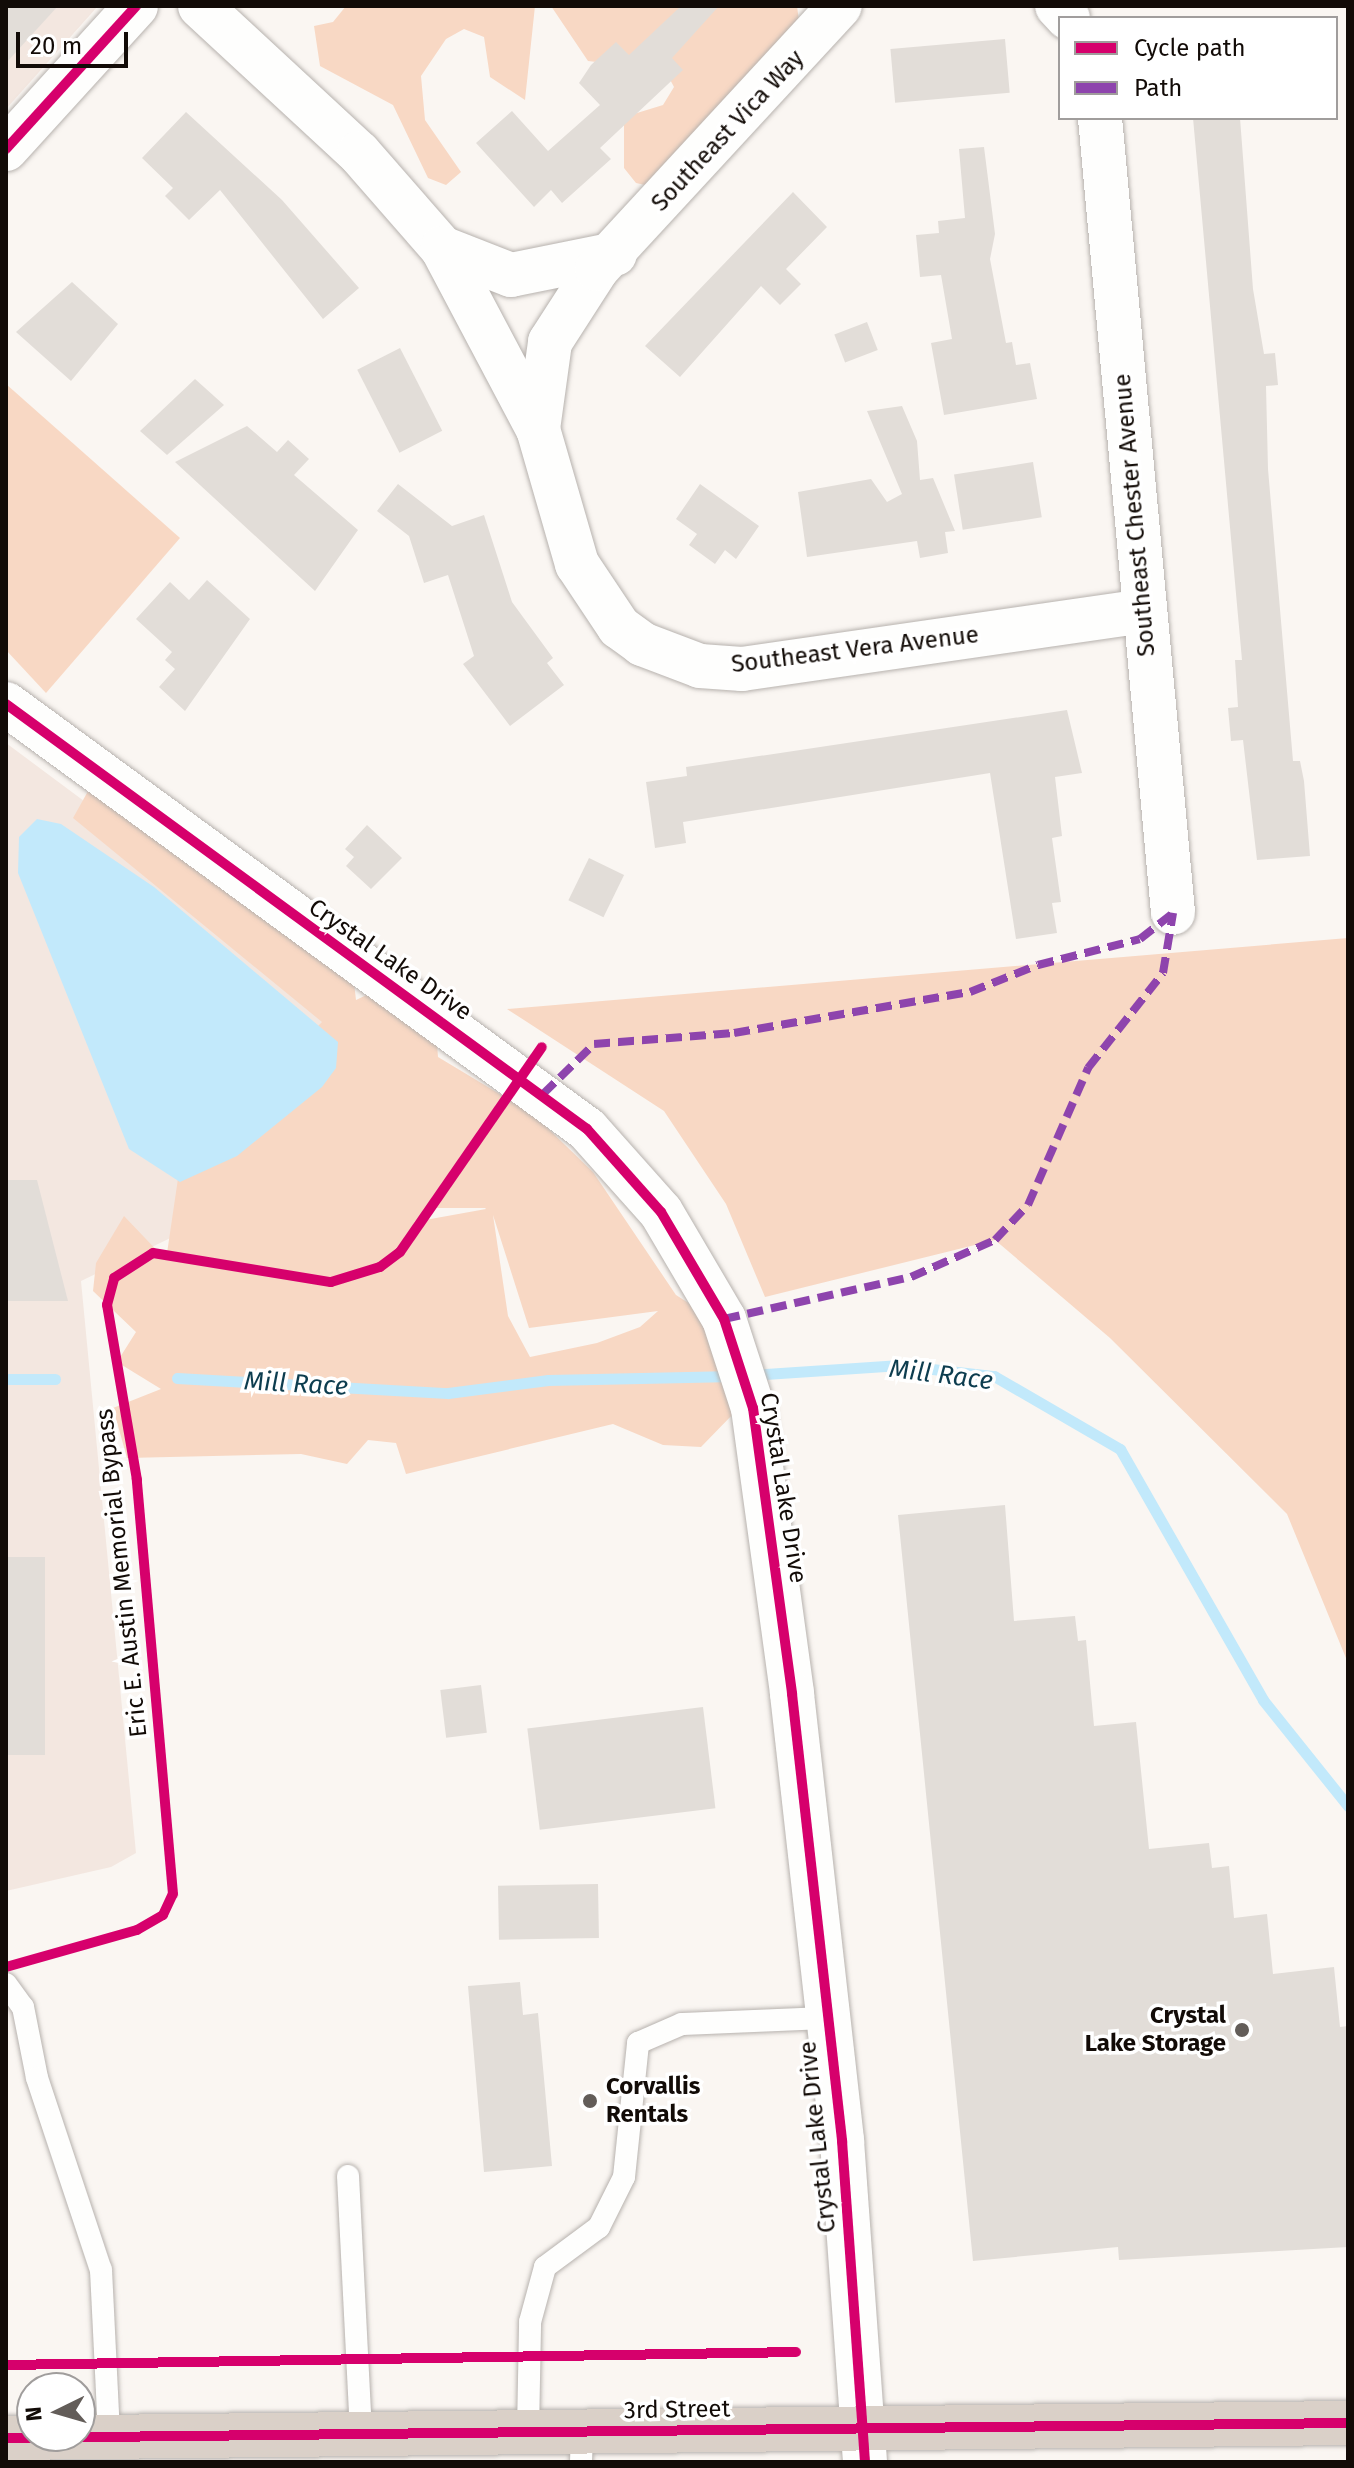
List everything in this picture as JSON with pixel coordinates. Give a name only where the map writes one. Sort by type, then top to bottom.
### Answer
[{"type":"highway","name":"3rd Street","points":[[6,2438],[109,2436],[290,2448],[361,2433],[528,2431],[582,2446],[863,2445],[1348,2423]]},
{"type":"street","points":[[6,149],[136,6]]},
{"type":"street","name":"Southeast Vera Avenue","points":[[200,6],[359,153],[442,248],[538,429],[591,591],[642,644],[700,666],[742,669],[1144,611]]},
{"type":"street","name":"Southeast Vica Way","points":[[538,429],[550,342],[597,269],[615,254],[840,6]]},
{"type":"street","name":"Southeast Chester Avenue","points":[[1100,120],[1173,913]]},
{"type":"street","points":[[442,248],[511,275],[615,254]]},
{"type":"street","name":"Crystal Lake Drive","points":[[6,704],[587,1129],[691,1254],[733,1341],[753,1408],[826,2018],[863,2445]]},
{"type":"lane","points":[[6,1984],[23,2007],[37,2078],[101,2270],[109,2436]]},
{"type":"lane","points":[[528,2431],[530,2322],[545,2267],[599,2227],[624,2177],[638,2043],[682,2024],[826,2018]]},
{"type":"lane","points":[[348,2176],[361,2433]]},
{"type":"shaded area","points":[[6,6],[98,6],[6,109]]},
{"type":"shaded area","points":[[346,6],[535,6],[525,100],[490,77],[484,37],[464,29],[446,39],[421,76],[425,120],[461,172],[446,185],[428,178],[393,105],[320,66],[314,26],[333,22]]},
{"type":"shaded area","points":[[551,6],[797,6],[801,36],[677,192],[636,183],[624,168],[624,117],[663,105],[674,87],[665,70],[588,61]]},
{"type":"shaded area","points":[[6,384],[180,538],[46,693],[6,650]]},
{"type":"shaded area","points":[[6,743],[404,1039],[235,1207],[81,1281],[136,1853],[111,1867],[6,1891]]},
{"type":"shaded area","points":[[92,784],[349,939],[356,1000],[398,980],[434,1001],[438,1057],[533,1114],[593,1172],[676,1295],[709,1316],[735,1412],[701,1447],[663,1445],[613,1424],[406,1474],[396,1443],[368,1440],[347,1464],[301,1454],[127,1458],[113,1408],[161,1389],[117,1362],[136,1332],[93,1291],[96,1263],[124,1216],[166,1260],[180,1165],[322,1022],[73,818]],"holes":[[[434,1208],[485,1208],[486,1209],[414,1222]],[[493,1215],[529,1328],[658,1311],[640,1327],[597,1343],[530,1357],[508,1316]]]},
{"type":"shaded area","points":[[1348,938],[1348,1663],[1287,1514],[1110,1338],[995,1240],[765,1297],[726,1204],[664,1111],[507,1009]]},
{"type":"water","points":[[37,819],[61,824],[154,887],[338,1042],[336,1068],[322,1087],[237,1156],[180,1182],[129,1149],[18,873],[19,837]]},
{"type":"building","points":[[6,6],[58,6],[6,63]]},
{"type":"building","points":[[681,6],[719,6],[672,58],[683,70],[600,148],[611,159],[562,203],[551,190],[534,207],[476,143],[512,111],[548,151],[600,105],[579,83],[591,65],[616,42],[629,55]]},
{"type":"building","points":[[1005,39],[1010,93],[895,103],[890,49]]},
{"type":"building","points":[[186,112],[282,200],[359,288],[323,319],[220,190],[189,220],[165,196],[173,188],[142,158]]},
{"type":"building","points":[[1193,120],[1240,120],[1253,289],[1264,354],[1275,353],[1278,385],[1266,386],[1268,469],[1293,761],[1300,761],[1304,781],[1310,856],[1257,860],[1243,740],[1231,741],[1228,708],[1238,707],[1235,660],[1242,660]]},
{"type":"building","points":[[984,147],[995,234],[990,259],[1006,343],[1012,342],[1016,365],[1030,363],[1037,399],[944,415],[931,343],[952,339],[941,275],[920,277],[916,235],[939,233],[938,221],[965,218],[959,149]]},
{"type":"building","points":[[793,192],[827,227],[786,269],[801,284],[780,305],[761,286],[680,377],[645,346]]},
{"type":"building","points":[[72,282],[118,324],[71,381],[16,332]]},
{"type":"building","points":[[867,322],[878,350],[845,363],[834,335]]},
{"type":"building","points":[[400,348],[442,431],[399,453],[357,370]]},
{"type":"building","points":[[195,379],[224,405],[167,455],[140,431]]},
{"type":"building","points":[[902,406],[917,441],[920,480],[933,478],[955,531],[945,532],[948,553],[920,558],[917,541],[807,557],[798,492],[871,479],[887,502],[902,494],[867,411]]},
{"type":"building","points":[[247,426],[277,452],[288,440],[309,459],[294,475],[358,530],[315,591],[175,462]]},
{"type":"building","points":[[1033,462],[1042,517],[963,530],[954,475]]},
{"type":"building","points":[[398,484],[452,526],[484,515],[512,602],[553,658],[547,663],[564,685],[510,726],[463,664],[474,656],[448,575],[424,583],[409,536],[377,511]]},
{"type":"building","points":[[700,484],[759,526],[736,559],[725,550],[715,564],[689,545],[697,534],[676,519]]},
{"type":"building","points":[[207,580],[250,619],[185,711],[159,687],[175,669],[165,660],[172,652],[136,619],[170,582],[189,600]]},
{"type":"building","points":[[1067,710],[1082,773],[1055,777],[1062,836],[1052,838],[1061,902],[1052,903],[1057,933],[1016,939],[990,773],[683,822],[686,843],[655,848],[646,782],[687,776],[686,767]]},
{"type":"building","points":[[367,825],[402,858],[371,889],[346,866],[354,857],[345,849]]},
{"type":"building","points":[[589,858],[624,875],[603,917],[568,900]]},
{"type":"building","points":[[6,1180],[37,1180],[68,1301],[6,1301]]},
{"type":"building","points":[[1005,1505],[1014,1621],[1075,1616],[1078,1641],[1086,1640],[1094,1726],[1136,1722],[1149,1849],[1209,1843],[1212,1868],[1229,1866],[1234,1918],[1267,1914],[1273,1974],[1334,1967],[1340,2027],[1348,2026],[1348,2247],[1119,2260],[1118,2247],[973,2261],[898,1515]]},
{"type":"building","points":[[6,1557],[45,1557],[45,1755],[6,1755]]},
{"type":"building","points":[[481,1685],[487,1733],[446,1738],[440,1690]]},
{"type":"building","points":[[703,1707],[715,1808],[540,1830],[527,1729]]},
{"type":"building","points":[[598,1884],[599,1938],[499,1940],[498,1886]]},
{"type":"building","points":[[520,1982],[523,2015],[538,2013],[552,2166],[484,2172],[468,1986]]},
{"type":"waterway","name":"Mill Race","points":[[752,1375],[897,1365],[994,1376],[1120,1449],[1263,1700],[1348,1806]]},
{"type":"waterway","name":"Mill Race","points":[[177,1378],[448,1393],[548,1380],[734,1376]]},
{"type":"waterway","name":"Mill Race","points":[[6,1379],[55,1379]]},
{"type":"marked path","points":[[543,1094],[594,1044],[734,1033],[970,992],[1038,965],[1140,939],[1173,913]]},
{"type":"marked path","points":[[724,1319],[911,1277],[995,1240],[1028,1205],[1088,1068],[1163,973],[1173,913]]},
{"type":"cycle path","points":[[6,149],[136,6]]},
{"type":"cycle path","points":[[6,704],[587,1129],[661,1212],[724,1319],[753,1408],[792,1694],[842,2141],[865,2462]]},
{"type":"cycle path","name":"Eric E. Austin Memorial Bypass","points":[[6,1967],[137,1930],[163,1915],[173,1894],[137,1480],[107,1305],[114,1278],[153,1253],[331,1282],[380,1267],[400,1252],[542,1047]]},
{"type":"cycle path","points":[[6,2365],[796,2352]]},
{"type":"cycle path","points":[[6,2438],[1348,2423]]},
{"type":"place","name":"Crystal Lake Storage","points":[[1242,2030]]},
{"type":"place","name":"Corvallis Rentals","points":[[590,2101]]}]
